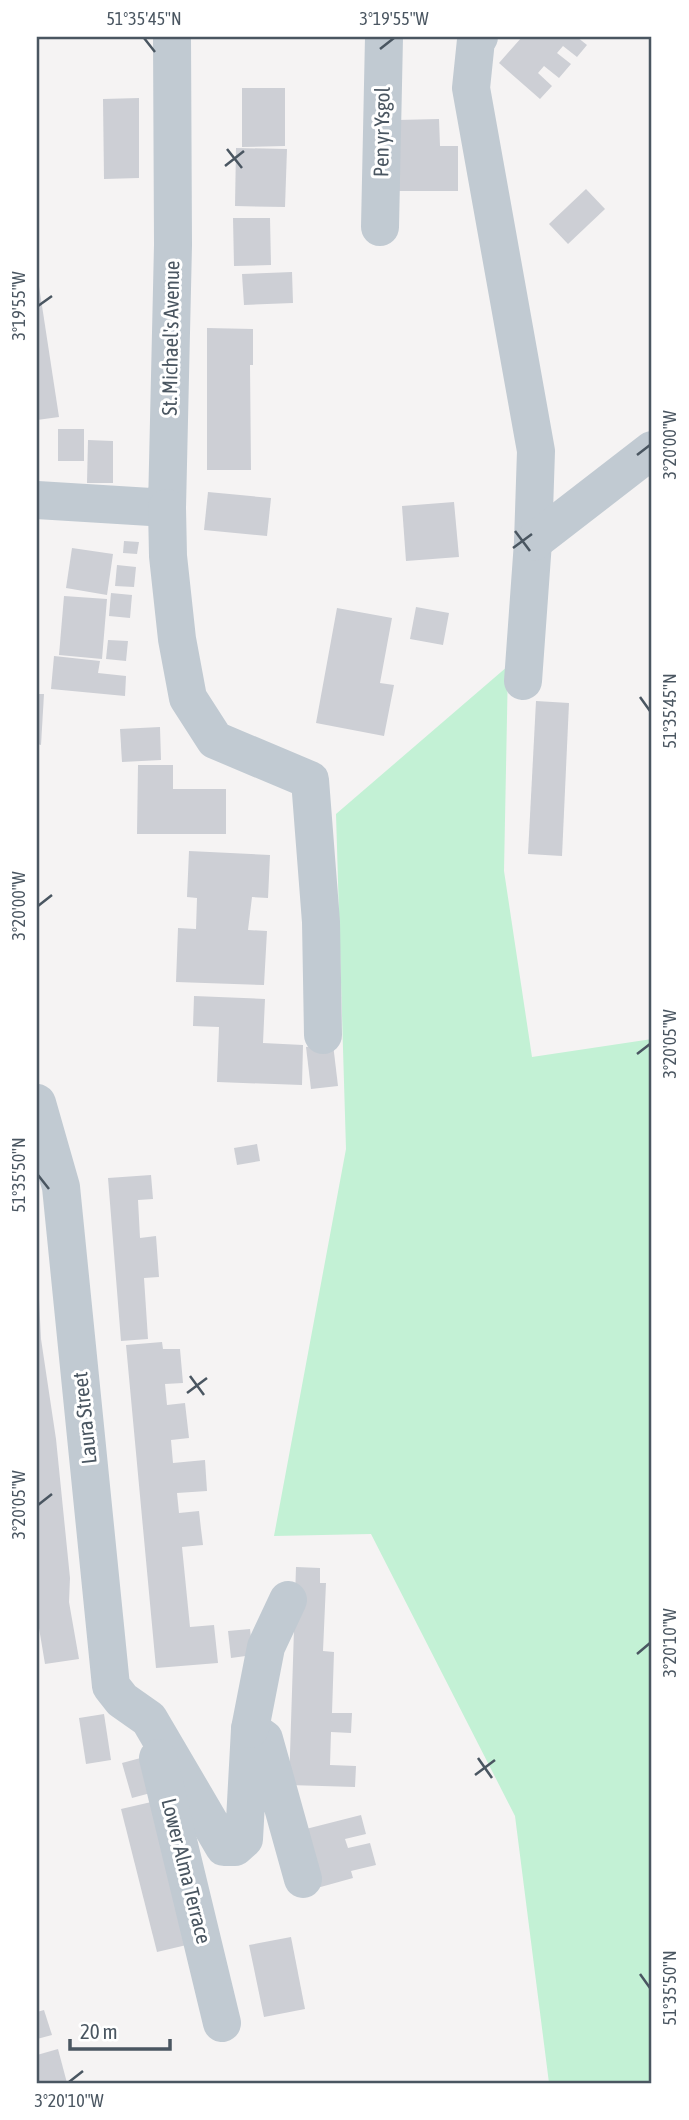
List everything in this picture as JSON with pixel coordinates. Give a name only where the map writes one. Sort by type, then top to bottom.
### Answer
[{"type":"street","name":"St. Michael's Avenue","points":[[172,37],[173,245],[167,508],[168,556],[177,639],[188,698],[215,740],[310,780],[321,922],[323,1035]]},
{"type":"street","name":"Pen yr Ysgol","points":[[380,228],[384,37]]},
{"type":"street","points":[[479,37],[476,40],[471,88],[536,451],[533,542],[523,681]]},
{"type":"street","points":[[533,542],[652,450]]},
{"type":"street","points":[[37,500],[167,508]]},
{"type":"street","name":"Laura Street","points":[[37,1103],[61,1187],[111,1686],[122,1700],[149,1719]]},
{"type":"street","points":[[149,1719],[225,1847],[235,1847],[244,1839],[250,1729],[265,1647],[288,1600]]},
{"type":"street","name":"Lower Alma Terrace","points":[[149,1719],[222,2023]]},
{"type":"street","points":[[250,1729],[264,1739],[303,1879]]},
{"type":"green space","points":[[508,666],[504,871],[532,1057],[652,1039],[652,2083],[549,2083],[515,1816],[371,1534],[274,1536],[346,1149],[336,814]]},
{"type":"building","points":[[522,37],[577,37],[587,45],[577,57],[563,46],[557,53],[571,64],[559,78],[544,66],[538,73],[552,86],[540,99],[499,63]]},
{"type":"building","points":[[242,88],[285,88],[285,146],[242,147]]},
{"type":"building","points":[[139,98],[139,178],[104,179],[103,99]]},
{"type":"building","points":[[439,119],[440,146],[458,146],[458,191],[397,191],[397,120]]},
{"type":"building","points":[[236,148],[287,149],[285,207],[235,206]]},
{"type":"building","points":[[586,189],[605,209],[568,244],[549,224]]},
{"type":"building","points":[[233,218],[270,218],[271,265],[234,266]]},
{"type":"building","points":[[292,272],[293,303],[244,305],[242,274]]},
{"type":"building","points":[[37,273],[59,417],[37,420]]},
{"type":"building","points":[[207,328],[253,329],[253,365],[250,365],[251,470],[207,470]]},
{"type":"building","points":[[58,429],[84,429],[84,461],[58,461]]},
{"type":"building","points":[[88,440],[113,441],[113,483],[87,483]]},
{"type":"building","points":[[208,492],[271,498],[267,536],[204,530]]},
{"type":"building","points":[[454,502],[459,557],[406,561],[402,506]]},
{"type":"building","points":[[124,541],[139,542],[137,554],[123,553]]},
{"type":"building","points":[[72,548],[113,554],[107,595],[66,588]]},
{"type":"building","points":[[117,565],[136,567],[134,587],[115,586]]},
{"type":"building","points":[[111,593],[132,595],[130,618],[109,616]]},
{"type":"building","points":[[64,596],[107,599],[102,659],[59,655]]},
{"type":"building","points":[[416,607],[449,613],[443,645],[410,639]]},
{"type":"building","points":[[337,608],[392,618],[380,683],[394,685],[384,736],[316,723]]},
{"type":"building","points":[[108,640],[128,641],[126,661],[106,659]]},
{"type":"building","points":[[54,656],[100,661],[98,673],[126,676],[125,696],[51,689]]},
{"type":"building","points":[[37,694],[44,694],[41,745],[37,744]]},
{"type":"building","points":[[536,701],[569,703],[562,856],[528,854]]},
{"type":"building","points":[[160,727],[161,760],[122,762],[120,729]]},
{"type":"building","points":[[138,765],[173,765],[173,789],[226,789],[226,834],[137,834]]},
{"type":"building","points":[[189,851],[270,855],[268,898],[252,897],[248,930],[267,931],[264,985],[176,982],[178,928],[196,929],[197,898],[187,897]]},
{"type":"building","points":[[194,996],[265,999],[263,1043],[303,1045],[302,1085],[217,1082],[219,1027],[193,1026]]},
{"type":"building","points":[[333,1044],[338,1086],[311,1089],[306,1047]]},
{"type":"building","points":[[257,1144],[260,1161],[237,1165],[234,1148]]},
{"type":"building","points":[[151,1175],[153,1199],[138,1200],[140,1238],[156,1236],[159,1277],[144,1278],[148,1339],[121,1341],[108,1178]]},
{"type":"building","points":[[37,1299],[56,1439],[70,1578],[69,1602],[79,1659],[45,1664],[37,1616]]},
{"type":"building","points":[[162,1342],[163,1349],[180,1349],[183,1383],[165,1384],[167,1405],[185,1403],[189,1438],[171,1440],[173,1463],[205,1460],[207,1491],[177,1493],[179,1513],[199,1511],[203,1545],[182,1547],[190,1627],[214,1625],[218,1663],[156,1668],[126,1345]]},
{"type":"building","points":[[296,1567],[320,1568],[320,1583],[326,1583],[323,1651],[334,1652],[332,1713],[352,1713],[351,1733],[331,1732],[330,1765],[356,1766],[355,1787],[289,1785]]},
{"type":"building","points":[[250,1629],[253,1655],[231,1658],[228,1631]]},
{"type":"building","points":[[104,1714],[111,1760],[86,1764],[79,1718]]},
{"type":"building","points":[[148,1756],[158,1791],[132,1798],[122,1763]]},
{"type":"building","points":[[160,1800],[195,1943],[157,1952],[121,1809]]},
{"type":"building","points":[[361,1815],[366,1834],[345,1839],[348,1848],[370,1843],[376,1865],[351,1871],[353,1878],[317,1888],[302,1830]]},
{"type":"building","points":[[291,1937],[305,2009],[264,2017],[249,1945]]},
{"type":"building","points":[[44,2010],[52,2035],[37,2039],[37,2012]]},
{"type":"building","points":[[58,2049],[67,2083],[37,2083],[37,2055]]}]
